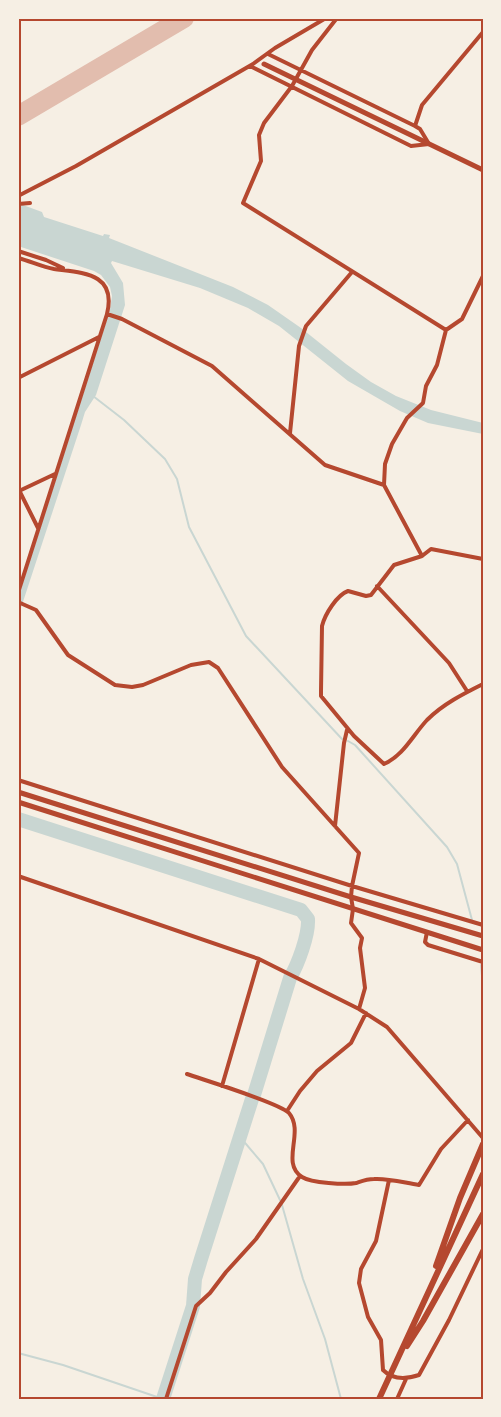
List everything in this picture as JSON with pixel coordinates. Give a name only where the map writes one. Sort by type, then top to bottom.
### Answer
[{"type":"highway","points":[[426,1297],[483,1144]]},
{"type":"highway","points":[[379,1399],[483,1174]]},
{"type":"highway","points":[[398,1359],[423,1322],[483,1214]]},
{"type":"main road","points":[[264,64],[483,170]]},
{"type":"main road","points":[[18,792],[483,936]]},
{"type":"main road","points":[[18,802],[483,950]]},
{"type":"street","points":[[18,196],[76,166],[251,65],[326,18]]},
{"type":"street","points":[[337,18],[312,50],[292,85],[264,123],[259,135],[261,161],[243,203],[446,330]]},
{"type":"street","points":[[415,126],[422,105],[483,32]]},
{"type":"street","points":[[251,65],[411,146],[429,144],[420,129],[415,126],[267,55]]},
{"type":"street","points":[[18,204],[30,203]]},
{"type":"street","points":[[18,251],[46,260],[66,270]]},
{"type":"street","points":[[18,258],[52,268],[91,275],[103,282],[108,294],[107,314],[18,593]]},
{"type":"street","points":[[290,434],[299,346],[306,326],[352,272]]},
{"type":"street","points":[[422,556],[384,485],[385,464],[407,418],[423,403],[426,386],[437,365],[446,330],[462,319],[483,276]]},
{"type":"street","points":[[107,314],[122,319],[212,366],[331,468],[384,485]]},
{"type":"street","points":[[18,378],[99,336]]},
{"type":"street","points":[[39,529],[18,490],[56,473]]},
{"type":"street","points":[[483,559],[431,549],[422,556],[394,566],[369,596],[345,591],[326,615],[322,626],[321,696],[348,729],[382,763],[387,763],[403,751],[433,714],[467,691],[483,684]]},
{"type":"street","points":[[378,586],[449,663],[467,691]]},
{"type":"street","points":[[18,602],[36,610],[68,655],[115,685],[132,687],[162,679],[191,665],[214,663],[282,767],[359,853],[351,897],[353,909],[351,923],[362,938],[360,948],[365,988],[359,1009]]},
{"type":"street","points":[[335,826],[344,742],[348,729]]},
{"type":"street","points":[[18,780],[483,925]]},
{"type":"street","points":[[18,876],[259,959],[359,1009],[387,1028],[482,1137]]},
{"type":"street","points":[[427,932],[425,942],[428,945],[483,962]]},
{"type":"street","points":[[222,1086],[259,959]]},
{"type":"street","points":[[287,1111],[317,1071],[351,1043],[366,1013]]},
{"type":"street","points":[[187,1074],[287,1111],[295,1131],[292,1161],[300,1176],[314,1181],[355,1183],[372,1179],[419,1185],[441,1149],[468,1120]]},
{"type":"street","points":[[482,1137],[483,1130]]},
{"type":"street","points":[[166,1399],[196,1306],[214,1289],[256,1239],[300,1176]]},
{"type":"street","points":[[389,1180],[376,1241],[361,1269],[359,1283],[368,1317],[381,1340],[383,1370],[386,1374],[406,1379],[418,1375],[449,1320],[483,1248]]},
{"type":"street","points":[[396,1399],[406,1379]]},
{"type":"shaded area","points":[[23,205],[42,212],[44,217],[103,236],[104,234],[110,235],[109,238],[233,287],[268,305],[371,382],[396,396],[431,410],[483,423],[483,434],[428,423],[400,411],[348,381],[279,326],[248,308],[200,288],[112,261],[123,283],[125,305],[96,395],[85,412],[18,617],[18,598],[110,310],[112,296],[110,287],[101,275],[94,271],[18,246],[18,206]]},
{"type":"waterway","points":[[93,396],[124,420],[165,459],[177,479],[189,527],[246,636],[342,739]]},
{"type":"waterway","points":[[348,741],[355,745],[447,847],[457,864],[472,920]]},
{"type":"waterway","points":[[18,819],[301,910],[308,919],[305,941],[290,978],[254,1095]]},
{"type":"waterway","points":[[481,965],[483,987]]},
{"type":"waterway","points":[[163,1399],[193,1306],[195,1279],[252,1099]]},
{"type":"waterway","points":[[240,1137],[263,1164],[280,1200]]},
{"type":"waterway","points":[[282,1205],[303,1279],[325,1339],[341,1399]]},
{"type":"waterway","points":[[18,1353],[63,1365],[163,1399]]},
{"type":"taxiway","points":[[18,116],[184,18]]}]
